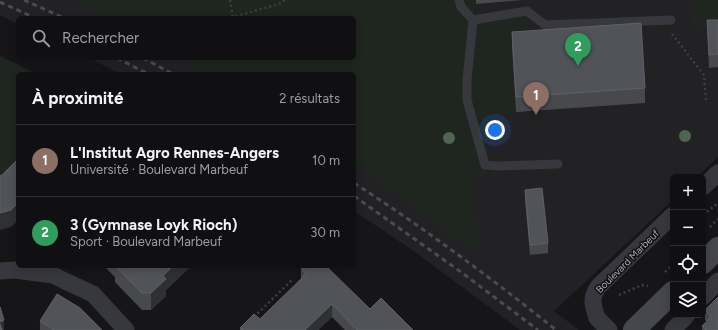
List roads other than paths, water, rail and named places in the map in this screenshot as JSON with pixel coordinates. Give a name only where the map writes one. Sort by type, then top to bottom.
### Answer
[{"type":"street","points":[[706,184],[718,173]]},
{"type":"street","name":"Boulevard Marbeuf","points":[[609,330],[597,318],[592,303],[594,293],[598,287],[670,218]]},
{"type":"street","points":[[706,260],[718,248]]},
{"type":"street","points":[[0,271],[15,270],[53,275],[93,294],[126,330]]},
{"type":"street","points":[[706,294],[717,284]]},
{"type":"street","points":[[634,330],[670,295]]},
{"type":"street","points":[[673,330],[683,318]]},
{"type":"lane","points":[[458,0],[461,7],[472,20],[467,80],[467,100],[485,165],[558,164]]},
{"type":"lane","points":[[472,20],[527,11],[545,25],[671,20]]},
{"type":"railway","points":[[24,0],[60,16]]},
{"type":"railway","points":[[0,2],[31,16]]},
{"type":"railway","points":[[121,60],[144,72]]},
{"type":"railway","points":[[147,60],[169,72]]},
{"type":"railway","points":[[356,184],[457,254],[556,330]]},
{"type":"railway","points":[[356,197],[461,272],[538,330]]},
{"type":"place","name":"3 (Gymnase Loyk Rioch)","points":[[578,66]]},
{"type":"place","name":"L'Institut Agro Rennes-Angers","points":[[536,115]]}]
